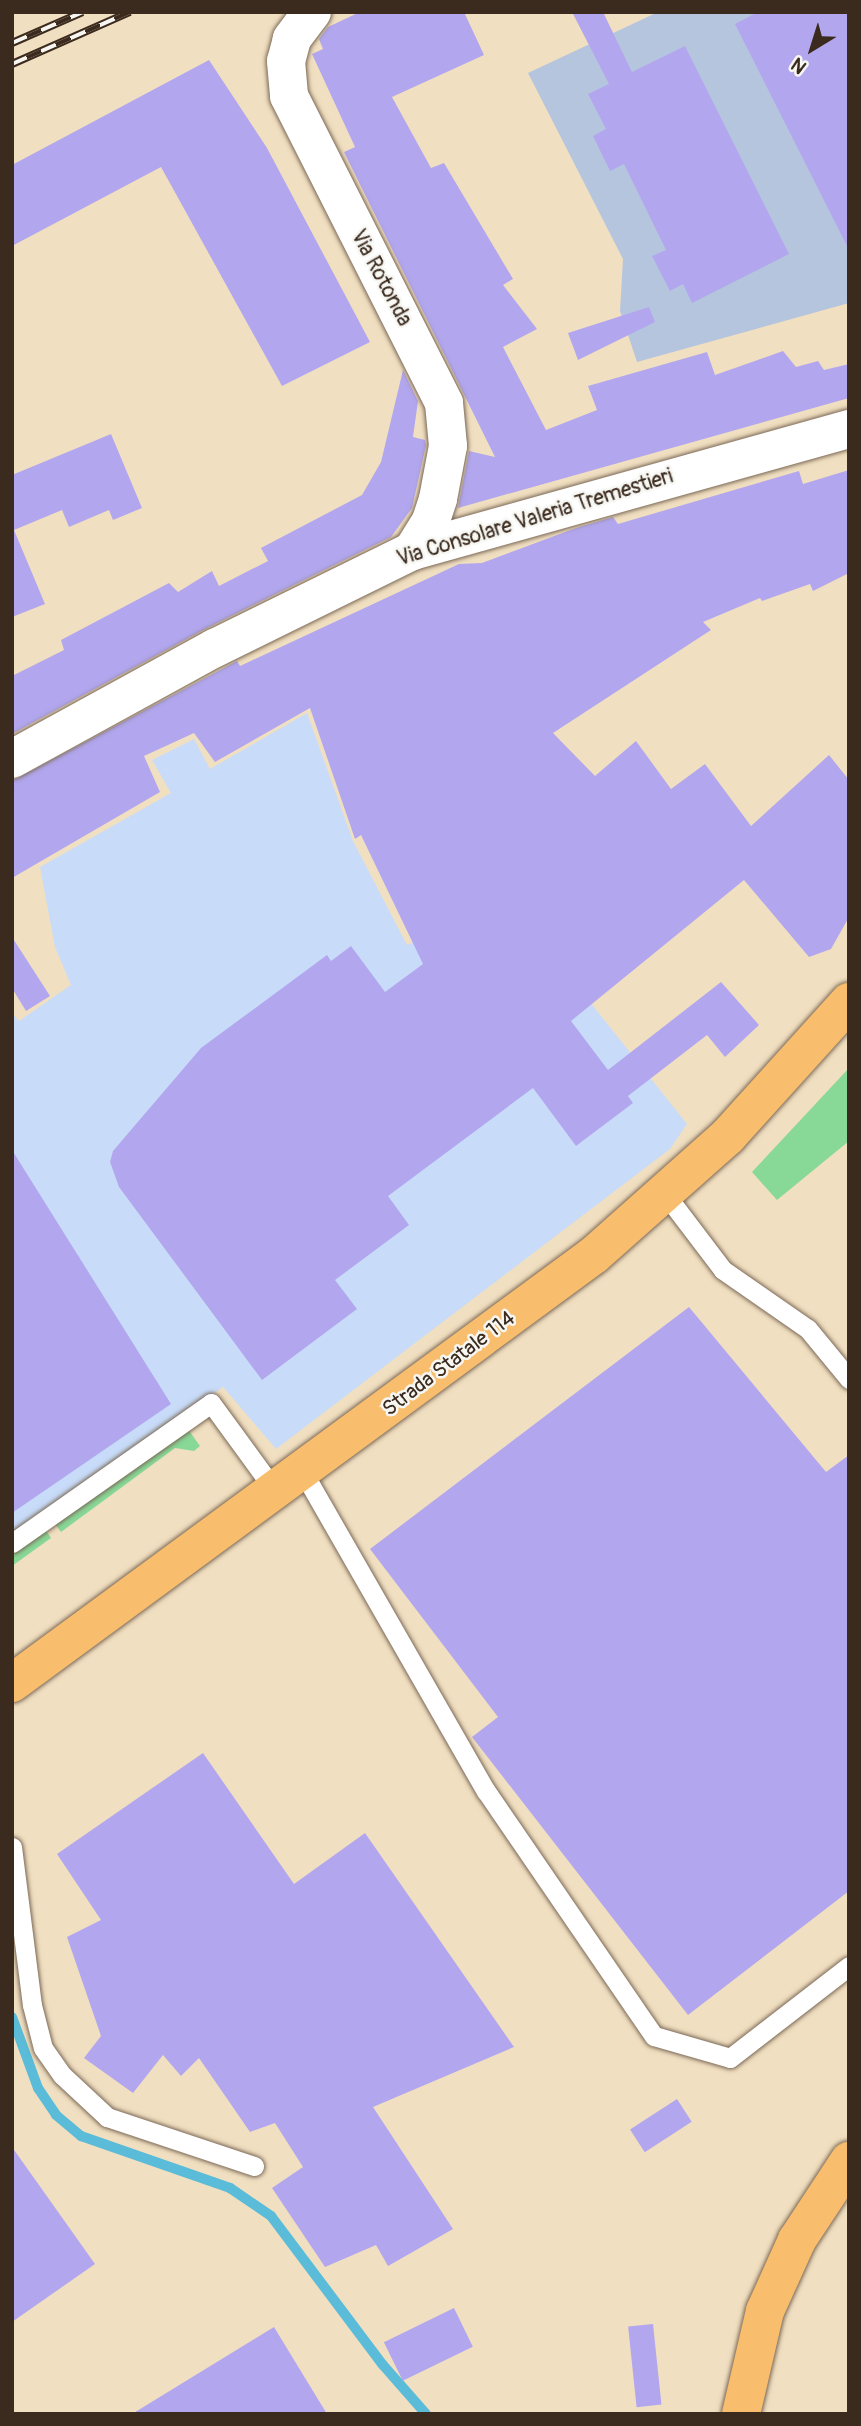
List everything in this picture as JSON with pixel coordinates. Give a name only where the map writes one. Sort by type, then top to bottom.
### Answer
[{"type":"main road","name":"Strada Statale 114","points":[[12,1683],[583,1264],[666,1195],[776,1087],[849,1002]]},
{"type":"main road","points":[[741,2414],[754,2344],[780,2275],[817,2205],[849,2161]]},
{"type":"street","name":"Via Rotonda","points":[[312,12],[292,39],[286,61],[289,96],[444,403],[448,446],[438,499],[432,521],[412,551]]},
{"type":"street","name":"Via Consolare Valeria Tremestieri","points":[[12,759],[215,648],[412,551],[849,429]]},
{"type":"lane","points":[[666,1195],[723,1270],[808,1329],[849,1379]]},
{"type":"lane","points":[[12,1543],[211,1403],[289,1482],[486,1791],[654,2036],[730,2057],[849,1966]]},
{"type":"lane","points":[[12,1847],[32,2005],[43,2048],[62,2075],[107,2117],[254,2166]]},
{"type":"shaded area","points":[[658,12],[849,12],[849,303],[637,362],[620,311],[623,259],[528,73]]},
{"type":"shaded area","points":[[307,713],[353,841],[407,945],[508,899],[687,1124],[670,1149],[276,1449],[223,1387],[12,1537],[12,1013],[19,1021],[71,985],[55,947],[40,867],[171,793],[152,760],[194,739],[210,769]]},
{"type":"green space","points":[[849,1068],[849,1141],[777,1200],[752,1172]]},
{"type":"green space","points":[[185,1425],[200,1446],[194,1451],[175,1448],[61,1532],[52,1520]]},
{"type":"green space","points":[[43,1526],[51,1538],[12,1566],[12,1548]]},
{"type":"building","points":[[360,12],[464,12],[484,55],[392,97],[431,168],[444,163],[513,279],[503,285],[537,329],[503,347],[546,430],[597,410],[588,386],[707,352],[715,375],[783,351],[796,367],[818,361],[824,370],[849,364],[849,398],[458,508],[469,451],[495,457],[344,152],[355,147],[312,54],[323,49],[319,39],[328,27]]},
{"type":"building","points":[[572,12],[603,12],[632,72],[685,46],[789,254],[692,303],[683,284],[670,291],[652,256],[666,250],[624,164],[610,171],[593,136],[606,129],[588,94],[609,84]]},
{"type":"building","points":[[758,12],[849,12],[849,250],[735,24]]},
{"type":"building","points":[[209,60],[267,148],[370,342],[282,386],[161,167],[12,246],[12,165]]},
{"type":"building","points":[[649,307],[655,322],[578,360],[568,333]]},
{"type":"building","points":[[403,370],[418,401],[413,437],[425,440],[426,445],[412,508],[391,537],[205,629],[12,734],[12,676],[64,650],[61,640],[169,583],[178,592],[212,571],[219,586],[268,561],[261,548],[362,495],[381,462]]},
{"type":"building","points":[[111,434],[142,508],[113,520],[109,510],[69,527],[62,510],[14,530],[45,604],[12,617],[12,475]]},
{"type":"building","points":[[849,470],[849,573],[813,591],[810,584],[762,601],[760,598],[703,622],[711,630],[553,733],[595,776],[636,741],[671,789],[705,764],[751,826],[829,755],[849,780],[849,917],[831,949],[809,957],[744,880],[571,1021],[608,1070],[721,982],[759,1025],[725,1057],[707,1035],[628,1096],[633,1103],[576,1146],[533,1088],[388,1196],[409,1225],[335,1280],[357,1309],[262,1380],[119,1187],[110,1162],[113,1151],[201,1048],[327,955],[331,961],[351,946],[385,992],[423,964],[361,835],[355,839],[310,708],[215,762],[194,733],[144,756],[160,792],[12,878],[12,781],[237,661],[240,666],[459,564],[482,563],[613,517],[618,524],[799,471],[803,484]]},
{"type":"building","points":[[12,937],[50,996],[26,1011],[12,988]]},
{"type":"building","points":[[12,1150],[171,1404],[12,1513]]},
{"type":"building","points":[[689,1307],[826,1472],[849,1455],[849,1891],[688,2015],[472,1737],[498,1717],[370,1549]]},
{"type":"building","points":[[203,1753],[294,1884],[365,1833],[514,2047],[373,2107],[453,2229],[388,2266],[376,2245],[325,2267],[272,2188],[303,2167],[275,2123],[250,2132],[199,2058],[181,2076],[163,2055],[133,2093],[84,2058],[101,2036],[67,1937],[101,1920],[57,1854]]},
{"type":"building","points":[[677,2099],[692,2122],[645,2152],[630,2129]]},
{"type":"building","points":[[12,2147],[95,2264],[12,2322]]},
{"type":"building","points":[[454,2308],[473,2347],[403,2381],[384,2342]]},
{"type":"building","points":[[653,2324],[661,2405],[637,2407],[628,2327]]},
{"type":"building","points":[[274,2327],[327,2414],[132,2414]]},
{"type":"waterway","points":[[12,2017],[38,2088],[56,2115],[81,2136],[230,2188],[271,2216],[383,2365],[426,2414]]},
{"type":"railway","points":[[12,43],[83,12]]},
{"type":"railway","points":[[12,64],[130,12]]}]
